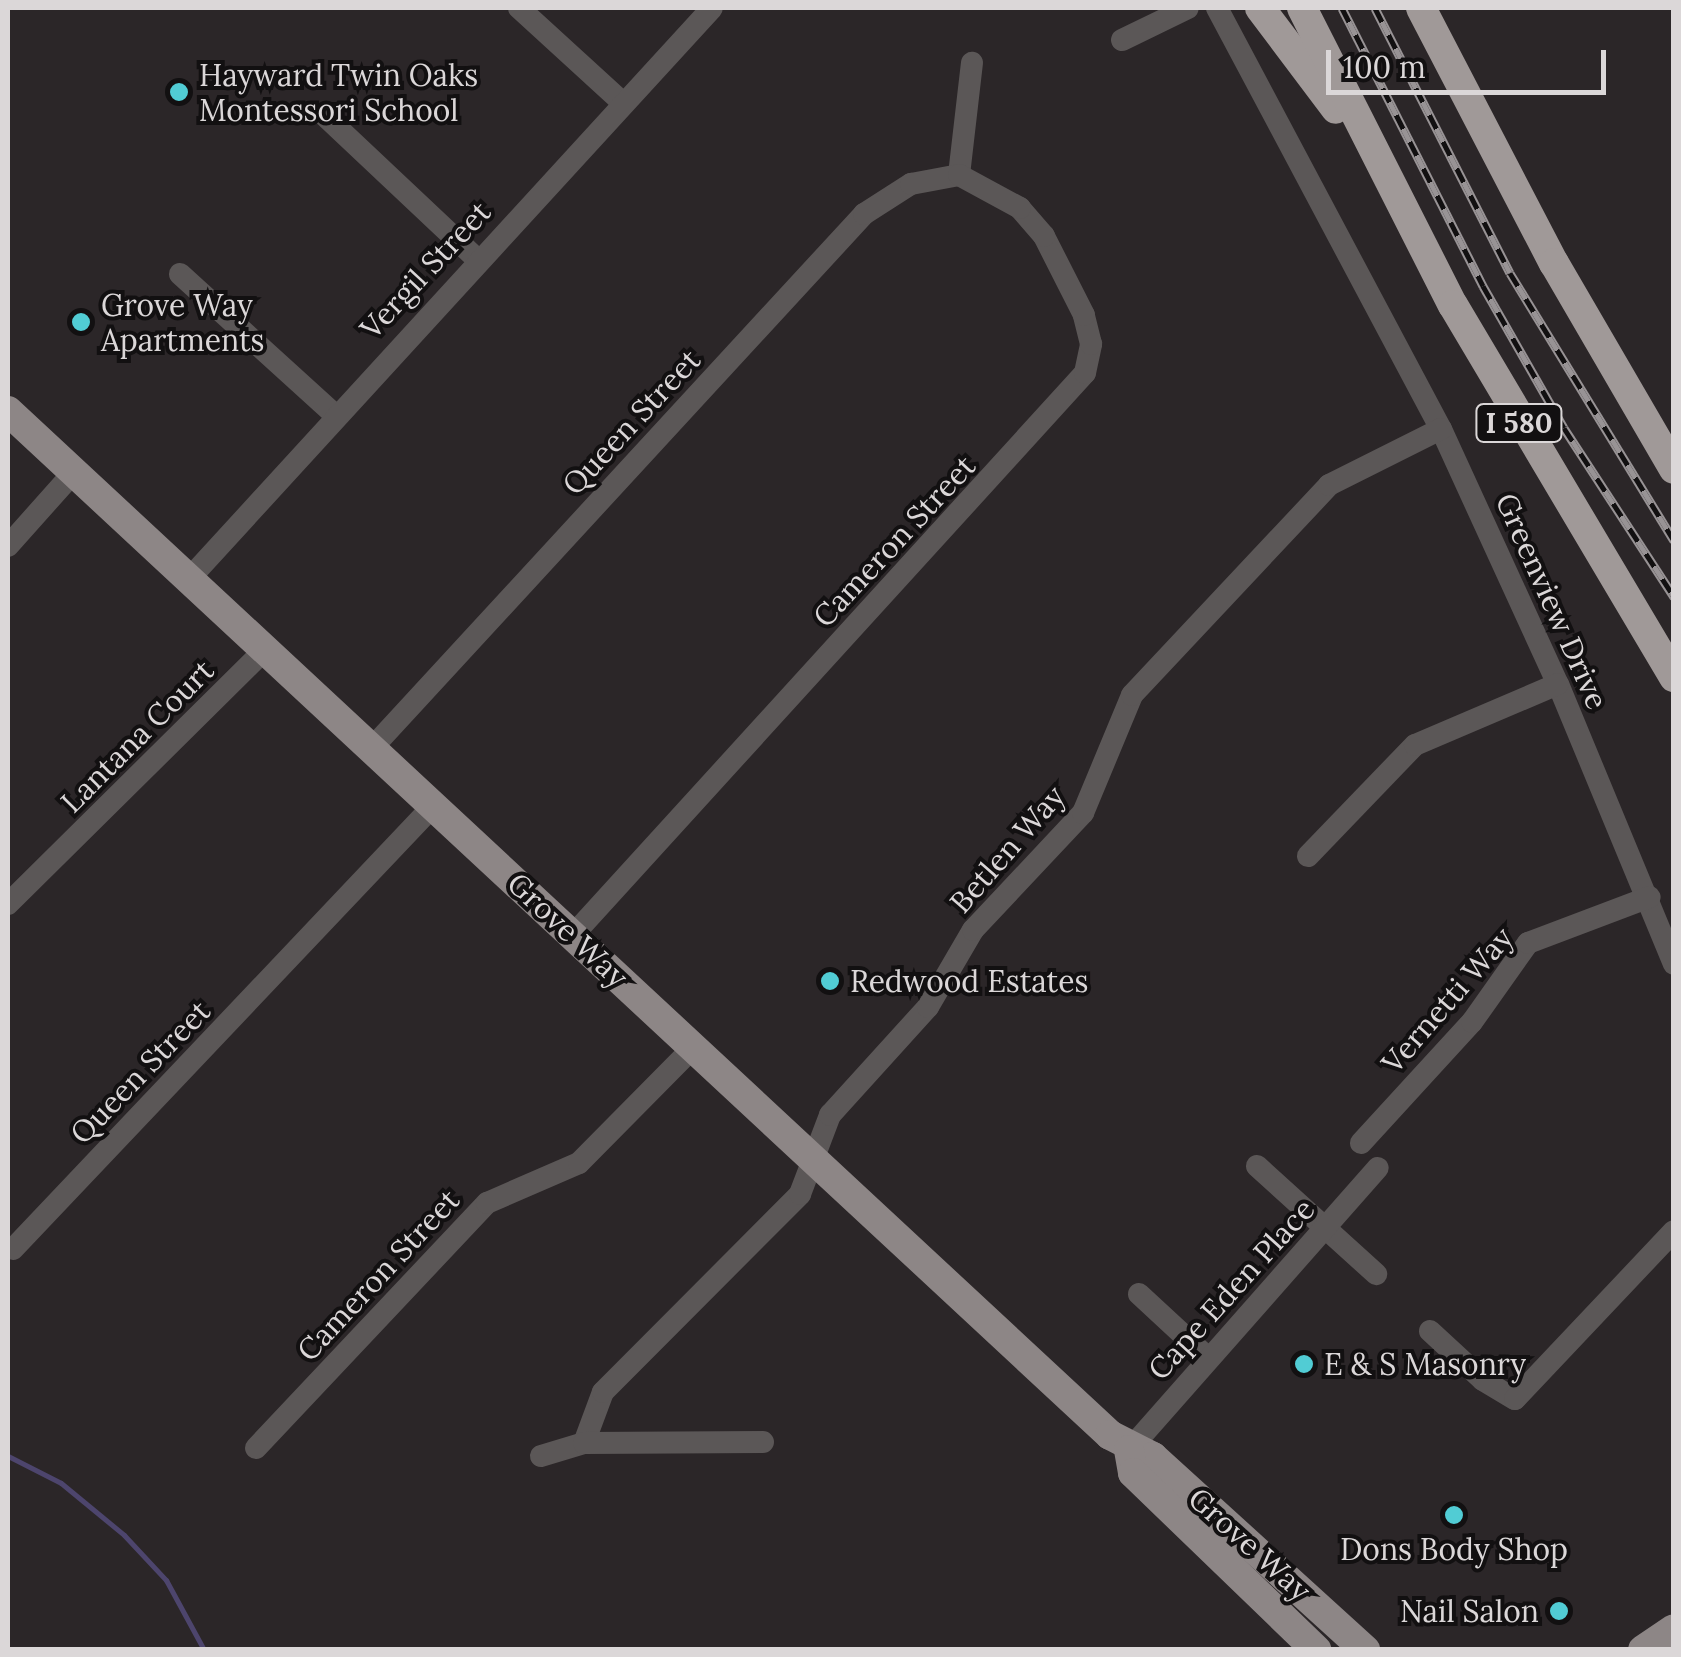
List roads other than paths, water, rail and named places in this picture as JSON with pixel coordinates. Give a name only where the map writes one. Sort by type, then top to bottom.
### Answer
[{"type":"highway","points":[[1260,8],[1376,161]]},
{"type":"highway","name":"I 580","points":[[1302,8],[1376,161],[1533,448],[1674,677]]},
{"type":"highway","points":[[1421,8],[1554,263],[1674,469]]},
{"type":"main road","name":"Grove Way","points":[[8,411],[1129,1450],[1153,1457],[1365,1650]]},
{"type":"main road","name":"Grove Way","points":[[1129,1450],[1133,1473],[1316,1650]]},
{"type":"main road","points":[[1643,1650],[1674,1629]]},
{"type":"street","points":[[519,8],[623,103]]},
{"type":"street","name":"Vergil Street","points":[[188,579],[476,258],[712,8]]},
{"type":"street","points":[[1122,40],[1188,8]]},
{"type":"street","name":"Greenview Drive","points":[[1217,8],[1441,429],[1558,684],[1650,897],[1674,964]]},
{"type":"street","points":[[959,175],[972,63]]},
{"type":"street","points":[[324,115],[476,258]]},
{"type":"street","name":"Queen Street","points":[[372,748],[864,214],[911,184],[959,175]]},
{"type":"street","name":"Cameron Street","points":[[572,935],[1085,373],[1091,344],[1084,315],[1044,236],[1020,208],[959,175]]},
{"type":"street","points":[[180,274],[334,414]]},
{"type":"street","name":"Betlen Way","points":[[584,1443],[602,1392],[800,1194],[830,1115],[928,1008],[974,930],[1084,813],[1132,695],[1328,485],[1441,429]]},
{"type":"street","points":[[8,546],[74,472]]},
{"type":"street","name":"Lantana Court","points":[[8,904],[264,650]]},
{"type":"street","points":[[1308,856],[1415,745],[1558,684]]},
{"type":"street","name":"Queen Street","points":[[13,1249],[434,805]]},
{"type":"street","name":"Vernetti Way","points":[[1361,1143],[1472,1022],[1528,943],[1650,897]]},
{"type":"street","name":"Cameron Street","points":[[256,1448],[487,1202],[578,1163],[693,1048]]},
{"type":"street","points":[[1257,1166],[1376,1274]]},
{"type":"street","name":"Cape Eden Place","points":[[1129,1450],[1378,1168]]},
{"type":"street","points":[[1430,1331],[1484,1380],[1516,1399],[1674,1231]]},
{"type":"street","points":[[1139,1294],[1208,1358]]},
{"type":"street","points":[[541,1456],[584,1443],[763,1442]]},
{"type":"waterway","points":[[8,1456],[61,1483],[124,1535],[166,1580],[204,1650]]},
{"type":"railway","points":[[1342,8],[1483,286],[1564,428],[1674,597]]},
{"type":"railway","points":[[1375,8],[1510,273],[1674,541]]},
{"type":"place","name":"Hayward Twin Oaks Montessori School","points":[[179,92]]},
{"type":"place","name":"Grove Way Apartments","points":[[81,322]]},
{"type":"place","name":"Redwood Estates","points":[[830,981]]},
{"type":"place","name":"E & S Masonry","points":[[1304,1364]]},
{"type":"place","name":"Dons Body Shop","points":[[1454,1515]]},
{"type":"place","name":"Nail Salon","points":[[1559,1611]]}]
